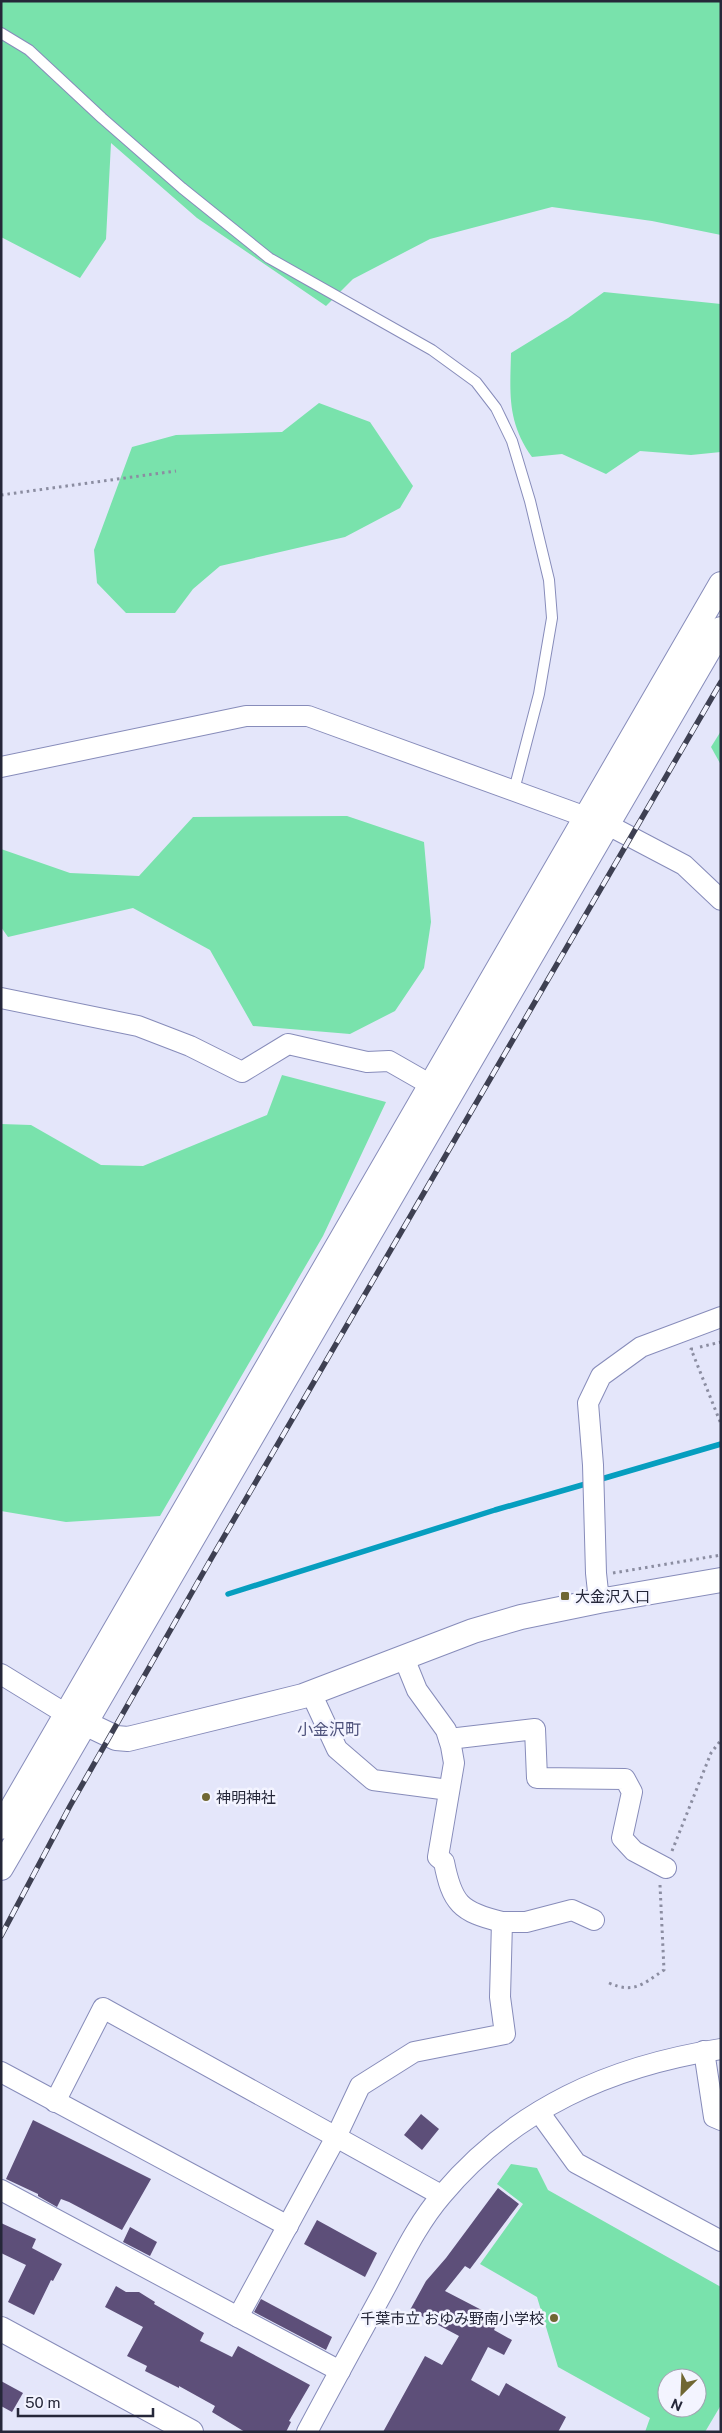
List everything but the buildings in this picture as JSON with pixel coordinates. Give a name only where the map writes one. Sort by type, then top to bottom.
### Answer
[{"type":"street","points":[[1,1827],[76,1719],[442,1106],[597,820],[721,584]]},
{"type":"street","points":[[1,1868],[76,1719],[431,1085],[597,820],[721,629]]},
{"type":"street","points":[[1,767],[246,716],[308,716],[597,820],[684,865],[721,900]]},
{"type":"street","points":[[1,998],[138,1026],[190,1046],[242,1072],[288,1044],[367,1062],[389,1061],[431,1085]]},
{"type":"street","points":[[599,1601],[596,1573],[593,1465],[588,1403],[601,1376],[641,1347],[721,1318]]},
{"type":"street","points":[[1,1674],[76,1719],[116,1738],[128,1739],[227,1716],[312,1693],[473,1630],[521,1617],[599,1601],[721,1580]]},
{"type":"street","points":[[404,1658],[418,1690],[446,1730],[449,1739],[454,1763],[438,1857],[444,1862],[450,1890],[460,1905],[480,1917],[502,1922],[526,1922],[572,1910],[594,1920]]},
{"type":"street","points":[[312,1693],[337,1748],[373,1780],[449,1790]]},
{"type":"street","points":[[449,1739],[535,1729],[537,1778],[626,1779],[632,1792],[622,1838],[634,1851],[666,1868]]},
{"type":"street","points":[[238,2317],[336,2137],[360,2086],[414,2052],[504,2034],[500,1997],[502,1922]]},
{"type":"street","points":[[55,2102],[103,2008],[441,2195]]},
{"type":"street","points":[[307,2432],[414,2234],[441,2195],[478,2157],[503,2135],[539,2112],[607,2076],[640,2066],[712,2050],[714,2117],[721,2120]]},
{"type":"street","points":[[1,2072],[288,2226]]},
{"type":"street","points":[[539,2112],[576,2163],[721,2241]]},
{"type":"street","points":[[1,2190],[340,2371]]},
{"type":"street","points":[[1,2329],[191,2432]]},
{"type":"lane","points":[[1,33],[29,50],[102,118],[182,188],[269,258],[432,350],[476,382],[496,408],[512,441],[530,501],[549,580],[552,618],[539,694],[514,790]]},
{"type":"path","points":[[1,495],[176,471]]},
{"type":"path","points":[[721,1342],[691,1349],[721,1424]]},
{"type":"path","points":[[596,1573],[618,1574],[721,1555]]},
{"type":"green space","points":[[1,1],[721,1],[721,235],[652,221],[552,207],[430,239],[353,279],[326,306],[197,218],[111,143],[106,239],[80,278],[1,237]]},
{"type":"green space","points":[[604,292],[721,304],[721,452],[691,455],[640,451],[606,474],[562,454],[532,457],[518,432],[514,420],[510,382],[511,353],[568,318]]},
{"type":"green space","points":[[319,403],[370,422],[413,486],[400,508],[345,537],[220,566],[193,589],[175,613],[126,613],[97,583],[94,550],[132,447],[176,435],[282,432]]},
{"type":"green space","points":[[721,731],[721,765],[711,747]]},
{"type":"green space","points":[[347,816],[424,842],[431,922],[424,968],[395,1011],[350,1034],[253,1026],[210,950],[133,908],[8,937],[1,927],[1,849],[70,873],[139,876],[193,817]]},
{"type":"green space","points":[[282,1075],[386,1102],[323,1236],[160,1516],[66,1522],[1,1511],[1,1124],[31,1125],[101,1165],[143,1166],[267,1115]]},
{"type":"green space","points":[[511,2164],[537,2168],[548,2190],[721,2287],[721,2405],[705,2432],[645,2432],[650,2418],[558,2367],[537,2297],[480,2264],[523,2204],[497,2184]]},
{"type":"waterway","points":[[598,1480],[721,1444]]},
{"type":"waterway","points":[[228,1594],[495,1510],[589,1483]]},
{"type":"railway","points":[[1,1936],[70,1806],[211,1559],[721,682]]},
{"type":"place","name":"大金沢入口","points":[[565,1596]]},
{"type":"place","name":"神明神社","points":[[206,1797]]},
{"type":"place","name":"千葉市立 おゆみ野南小学校","points":[[554,2318]]},
{"type":"district","name":"小金沢町","points":[[329,1729]]}]
